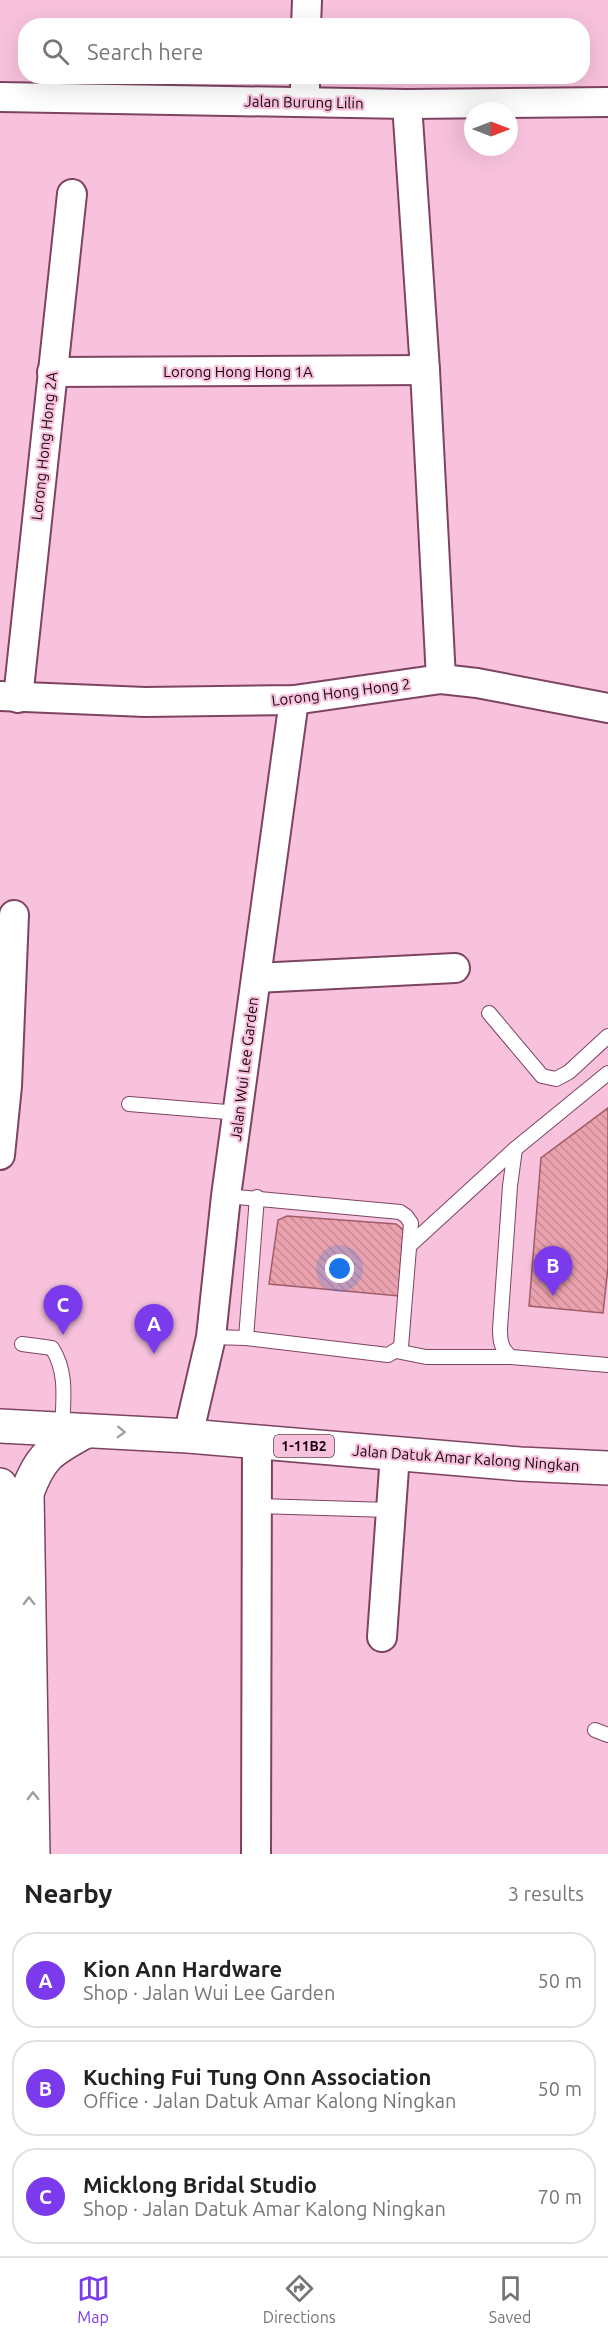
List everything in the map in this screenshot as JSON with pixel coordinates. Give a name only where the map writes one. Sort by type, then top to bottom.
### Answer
[{"type":"highway","name":"Jalan Datuk Amar Kalong Ningkan","points":[[0,1426],[188,1436],[395,1454],[607,1466]]},
{"type":"highway","points":[[33,1854],[27,1493],[35,1470],[74,1430]]},
{"type":"highway","points":[[0,1485],[4,1504],[4,1854]]},
{"type":"street","points":[[306,18],[307,0]]},
{"type":"street","name":"Jalan Burung Lilin","points":[[0,97],[305,89],[406,104],[608,102]]},
{"type":"street","points":[[406,104],[425,370],[441,679]]},
{"type":"street","name":"Lorong Hong Hong 2A","points":[[9,697],[52,372],[72,194]]},
{"type":"street","name":"Lorong Hong Hong 1A","points":[[52,372],[425,370]]},
{"type":"street","name":"Lorong Hong Hong 2","points":[[9,697],[145,702],[294,700],[441,679],[477,683],[608,708]]},
{"type":"street","name":"Jalan Wui Lee Garden","points":[[188,1436],[211,1336],[226,1196],[294,700]]},
{"type":"street","points":[[0,1155],[7,1086],[14,915]]},
{"type":"street","points":[[255,978],[455,968]]},
{"type":"street","points":[[256,1854],[257,1442]]},
{"type":"street","points":[[382,1637],[389,1510],[395,1454]]},
{"type":"lane","points":[[489,1013],[542,1076],[556,1079],[569,1072],[608,1036]]},
{"type":"lane","points":[[409,1246],[515,1149],[608,1073]]},
{"type":"lane","points":[[129,1104],[239,1113]]},
{"type":"lane","points":[[511,1357],[500,1343],[500,1329],[509,1197],[515,1149]]},
{"type":"lane","points":[[211,1336],[388,1355],[401,1347],[411,1223],[406,1216],[400,1212],[257,1197],[226,1196]]},
{"type":"lane","points":[[246,1338],[257,1197]]},
{"type":"lane","points":[[22,1344],[52,1348],[60,1360],[74,1430]]},
{"type":"lane","points":[[396,1351],[426,1357],[511,1357],[608,1365]]},
{"type":"lane","points":[[258,1506],[389,1510]]},
{"type":"building","points":[[608,1108],[608,1267],[603,1313],[529,1306],[541,1158]]},
{"type":"building","points":[[287,1216],[396,1224],[405,1231],[399,1296],[269,1284],[278,1220]]},
{"type":"place","name":"Kuching Fui Tung Onn Association","points":[[553,1296]]},
{"type":"place","name":"Micklong Bridal Studio","points":[[63,1335]]},
{"type":"place","name":"Kion Ann Hardware","points":[[154,1354]]}]
